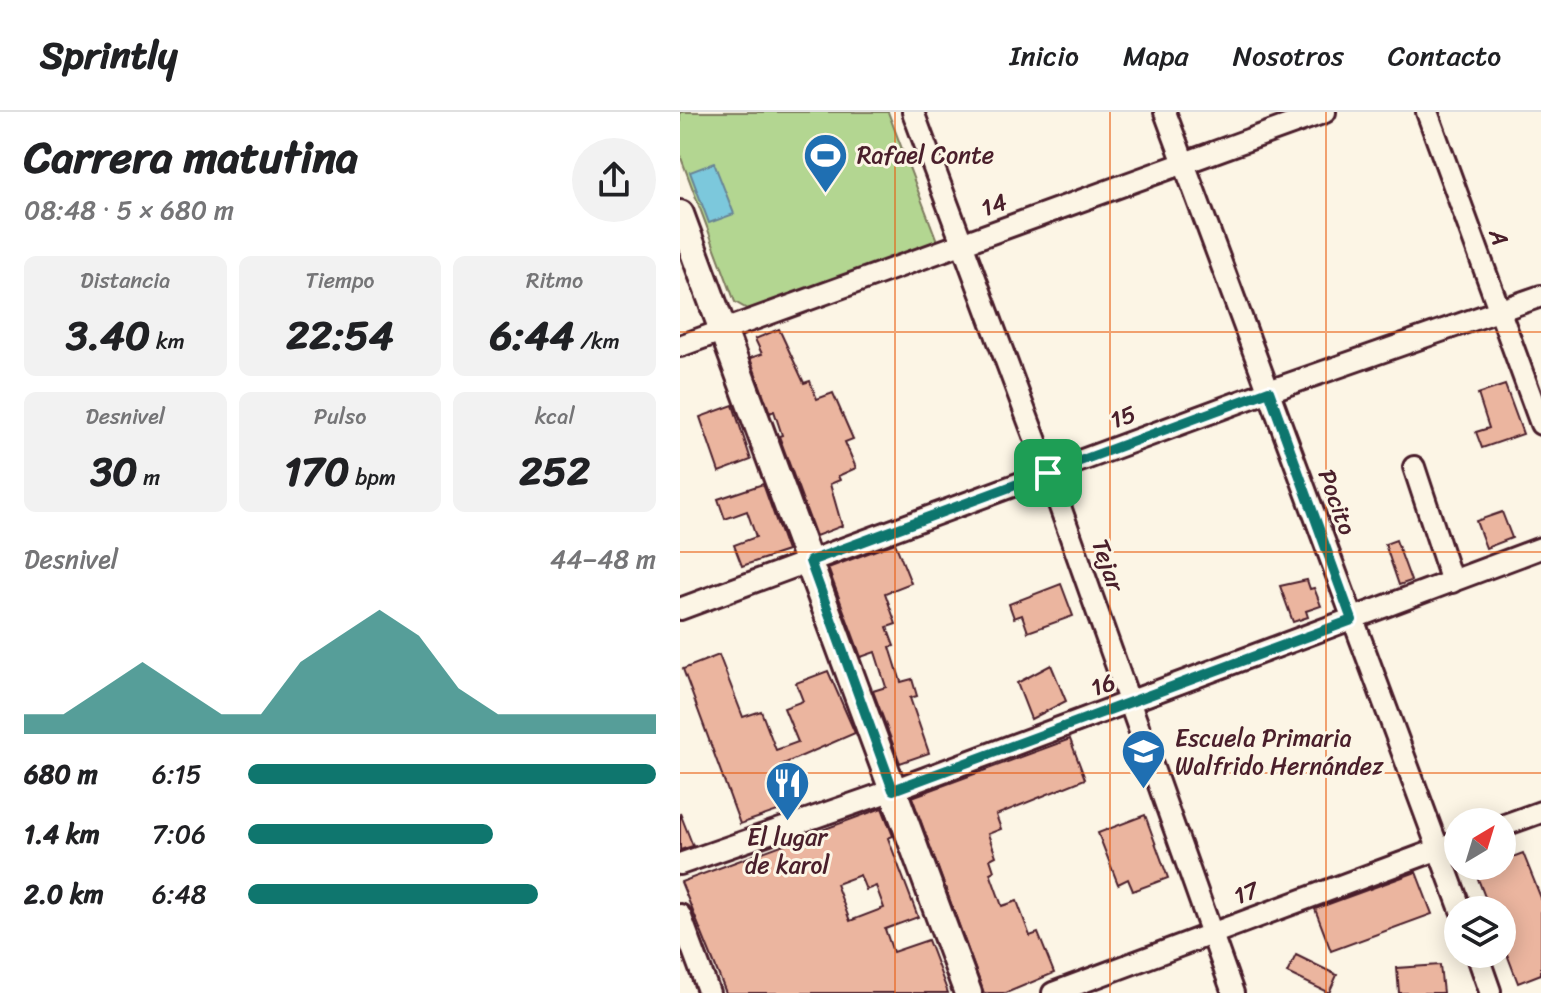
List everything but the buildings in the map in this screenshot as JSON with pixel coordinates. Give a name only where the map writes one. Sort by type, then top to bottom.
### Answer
[{"type":"main road","points":[[680,214],[968,993]]},
{"type":"street","name":"Tejar","points":[[913,112],[1048,473],[1233,993]]},
{"type":"street","name":"Pocito","points":[[1165,112],[1352,620],[1444,833]]},
{"type":"street","name":"14","points":[[680,346],[1325,112]]},
{"type":"street","name":"A","points":[[1427,112],[1541,424]]},
{"type":"street","name":"15","points":[[680,609],[1269,391],[1541,296]]},
{"type":"street","points":[[1414,467],[1452,582]]},
{"type":"street","name":"16","points":[[680,864],[893,790],[1541,548]]},
{"type":"street","points":[[1516,821],[1541,812]]},
{"type":"street","name":"17","points":[[1053,993],[1444,847]]},
{"type":"street","points":[[680,915],[709,993]]},
{"type":"street","points":[[1482,968],[1490,991]]},
{"type":"green space","name":"Rafael Conte","points":[[680,112],[888,112],[937,241],[754,313],[735,302],[680,155]]},
{"type":"water","points":[[714,163],[734,214],[709,223],[690,172]]},
{"type":"place","name":"Rafael Conte","points":[[826,194]]},
{"type":"place","name":"Escuela Primaria Walfrido Hernández","points":[[1144,791]]},
{"type":"place","name":"El lugar de karol","points":[[787,822]]},
{"type":"route","points":[[1269,391],[1352,620],[893,790],[810,561],[1048,473],[1269,391]]}]
